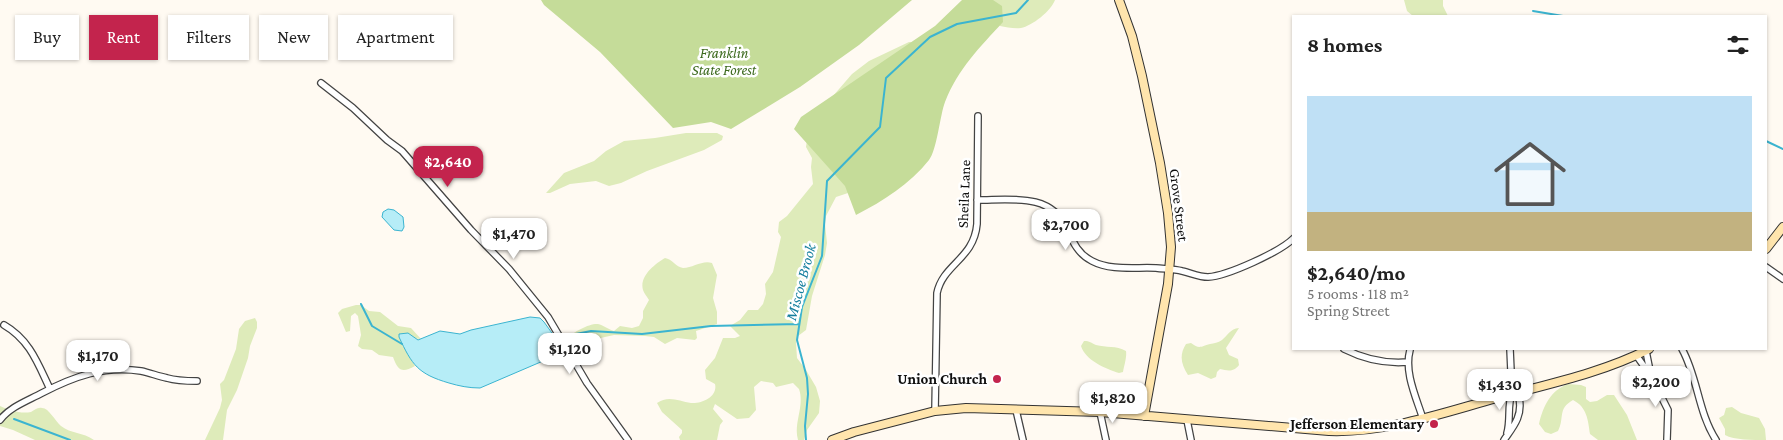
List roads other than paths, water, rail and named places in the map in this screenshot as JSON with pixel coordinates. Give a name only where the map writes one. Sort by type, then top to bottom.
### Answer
[{"type":"main road","name":"Grove Street","points":[[1118,0],[1132,36],[1142,76],[1160,163],[1171,247],[1153,373],[1144,416]]},
{"type":"main road","points":[[1767,248],[1783,227]]},
{"type":"main road","points":[[832,440],[854,432],[935,411],[966,408],[1100,412],[1340,432],[1379,429],[1422,419],[1596,370],[1647,350]]},
{"type":"street","points":[[321,83],[352,108],[386,140],[402,151],[471,230],[509,269],[548,317],[587,383],[628,440]]},
{"type":"street","name":"Sheila Lane","points":[[935,411],[938,289],[944,277],[967,252],[976,228],[978,116]]},
{"type":"street","points":[[977,200],[1026,200],[1041,202],[1057,212],[1077,248],[1092,261],[1114,267],[1180,270],[1200,276],[1217,275],[1269,255],[1292,240]]},
{"type":"street","points":[[1767,268],[1783,279]]},
{"type":"street","points":[[4,325],[25,341],[50,389]]},
{"type":"street","points":[[1346,350],[1384,362],[1408,362]]},
{"type":"street","points":[[1410,350],[1408,370],[1422,419]]},
{"type":"street","points":[[1507,439],[1510,417],[1508,401],[1512,394],[1510,350]]},
{"type":"street","points":[[1647,350],[1651,376]]},
{"type":"street","points":[[1682,350],[1692,372],[1706,420],[1716,440]]},
{"type":"street","points":[[1636,355],[1651,376],[1668,410],[1667,440]]},
{"type":"street","points":[[0,420],[14,408],[82,375],[112,370],[141,371],[173,380],[197,381]]},
{"type":"street","points":[[1507,439],[1516,425],[1520,409],[1519,398],[1512,394]]},
{"type":"street","points":[[1016,410],[1023,440]]},
{"type":"street","points":[[1100,412],[1106,440]]},
{"type":"street","points":[[1187,420],[1191,440]]},
{"type":"water","points":[[388,209],[394,210],[403,217],[404,227],[402,231],[394,230],[382,217],[383,212]]},
{"type":"water","points":[[530,317],[540,318],[544,322],[564,352],[480,388],[438,380],[423,372],[412,361],[399,337],[399,334],[408,333],[418,340],[440,331],[460,334]]},
{"type":"waterway","name":"Miscoe Brook","points":[[806,440],[807,378],[797,340],[802,307],[822,256],[827,181],[880,127],[886,78],[930,37],[957,24],[1016,13],[1028,0]]},
{"type":"waterway","points":[[1533,11],[1557,15]]},
{"type":"waterway","points":[[1767,141],[1783,149]]},
{"type":"waterway","points":[[361,304],[372,326],[402,344]]},
{"type":"waterway","points":[[566,336],[591,331],[642,334],[711,326],[799,324]]},
{"type":"waterway","points":[[14,419],[70,440]]},
{"type":"place","name":"Union Church","points":[[997,379]]},
{"type":"place","name":"Jefferson Elementary","points":[[1434,424]]},
{"type":"park label","name":"Franklin State Forest","points":[[724,62]]}]
